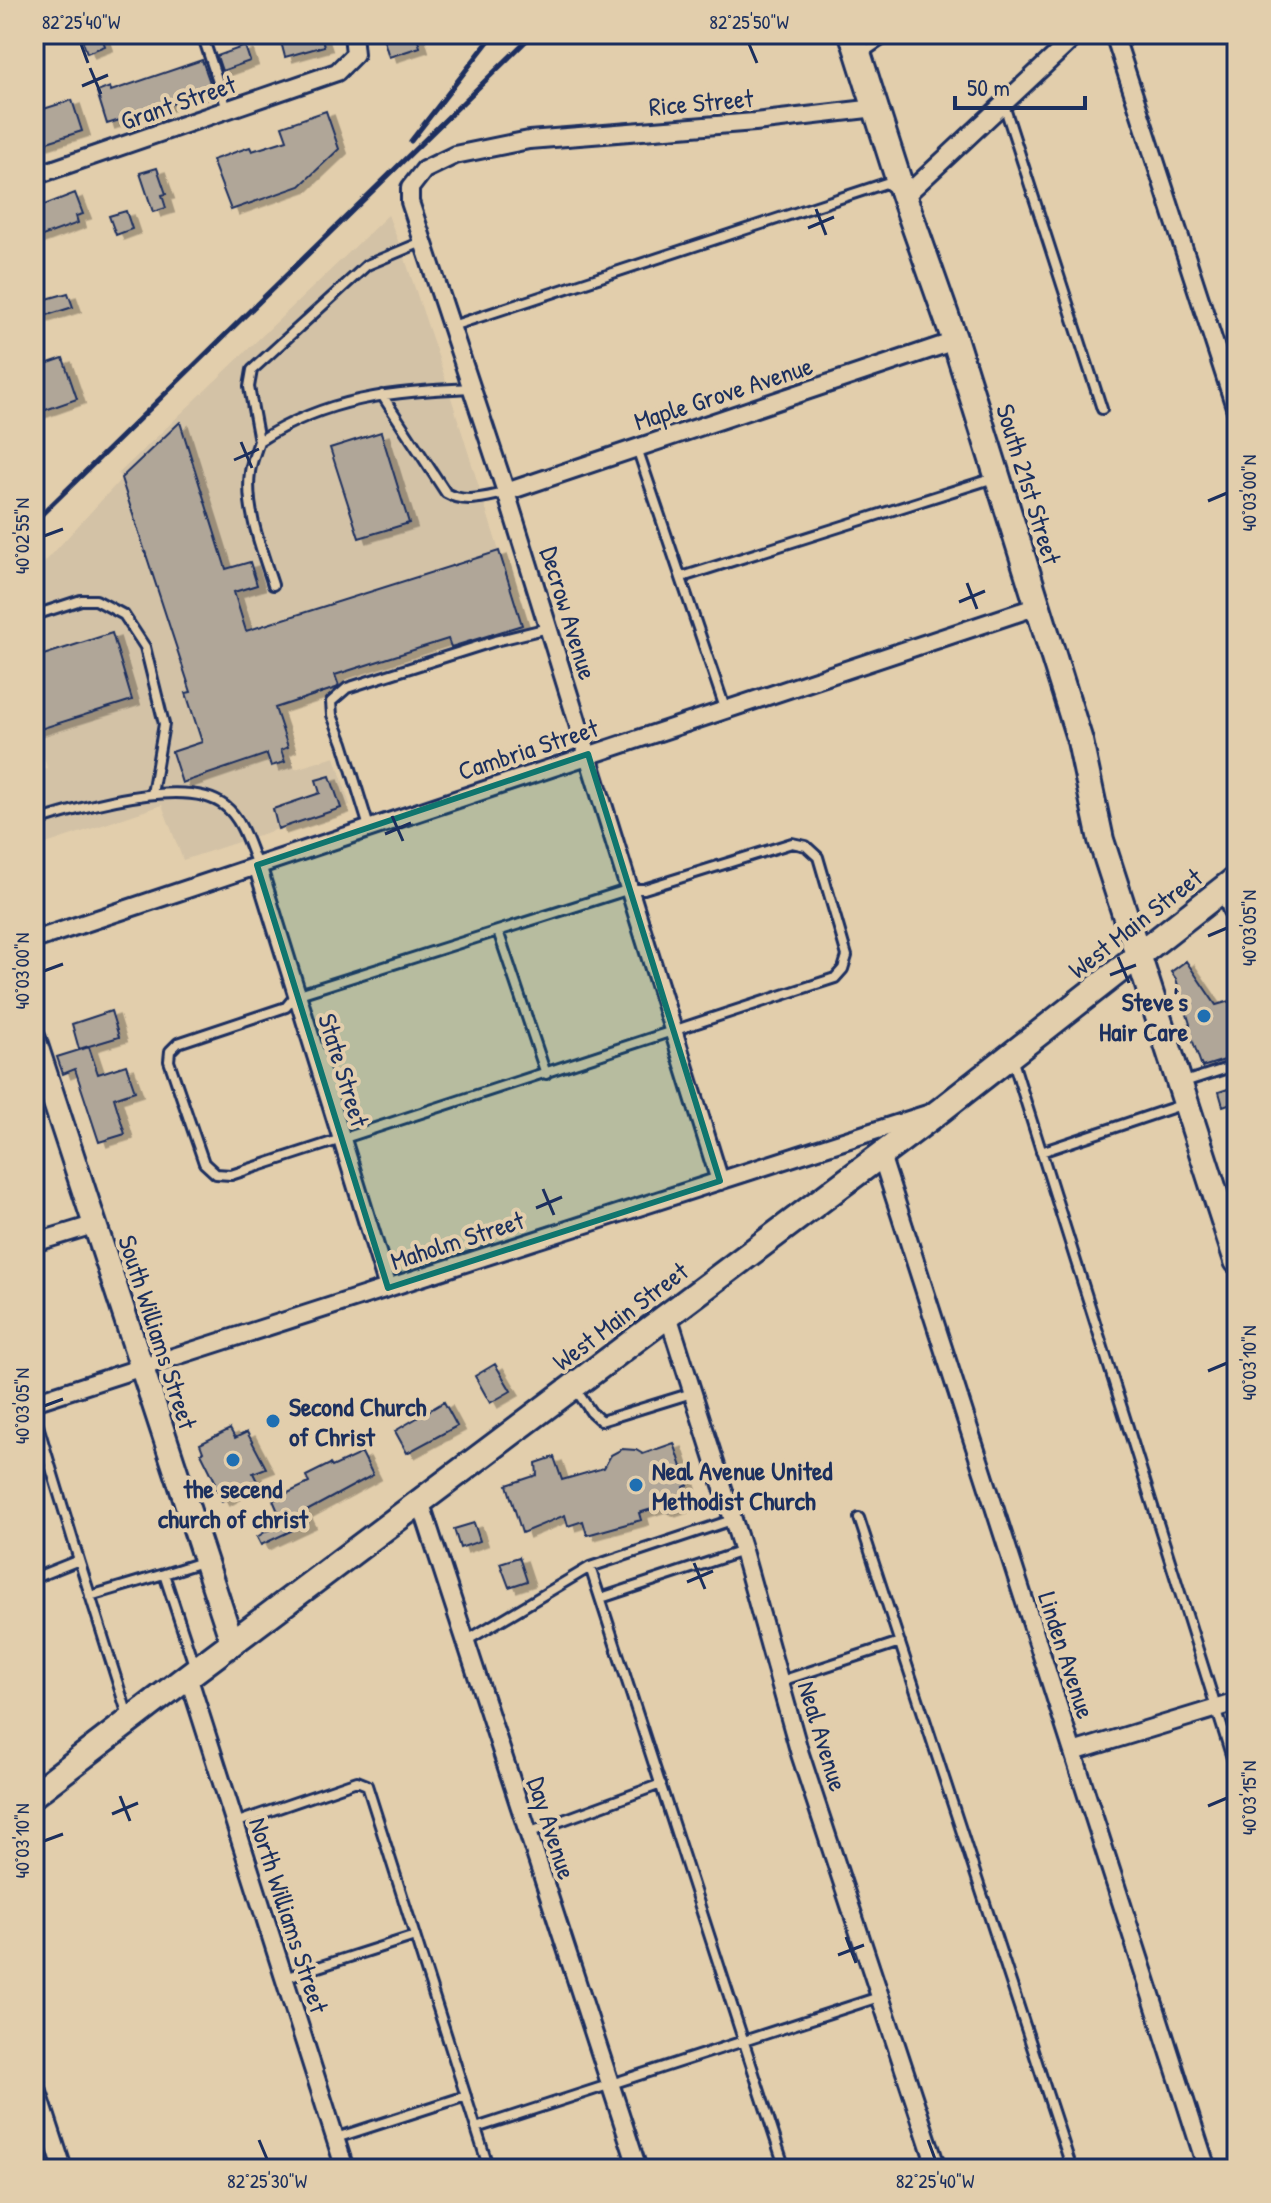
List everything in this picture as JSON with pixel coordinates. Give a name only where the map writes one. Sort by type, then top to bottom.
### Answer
[{"type":"main road","name":"South 21st Street","points":[[856,45],[904,197],[955,341],[1080,741],[1101,840],[1237,1261]]},
{"type":"main road","name":"West Main Street","points":[[34,1794],[941,1110],[1140,954],[1229,893]]},
{"type":"street","name":"Grant Street","points":[[34,176],[337,72],[355,54],[353,34]]},
{"type":"street","points":[[904,197],[1078,34]]},
{"type":"street","points":[[1114,34],[1237,413]]},
{"type":"street","name":"Rice Street","points":[[529,140],[755,122],[876,108]]},
{"type":"street","name":"Decrow Avenue","points":[[529,140],[455,155],[424,170],[410,188],[410,202],[506,492],[720,1181]]},
{"type":"street","name":"Maple Grove Avenue","points":[[506,492],[955,341]]},
{"type":"street","name":"Cambria Street","points":[[34,940],[1038,606]]},
{"type":"street","name":"State Street","points":[[257,865],[388,1288]]},
{"type":"street","name":"South Williams Street","points":[[34,1039],[232,1642]]},
{"type":"street","name":"Maholm Street","points":[[34,1402],[941,1110]]},
{"type":"street","name":"Linden Avenue","points":[[881,1155],[1207,2169]]},
{"type":"street","points":[[34,1243],[93,1225]]},
{"type":"street","name":"Neal Avenue","points":[[668,1315],[743,1551],[800,1754],[937,2169]]},
{"type":"street","name":"Day Avenue","points":[[420,1501],[638,2169]]},
{"type":"street","name":"North Williams Street","points":[[192,1672],[235,1823],[345,2169]]},
{"type":"street","points":[[1073,1752],[1237,1702]]},
{"type":"street","points":[[34,2080],[63,2169]]},
{"type":"lane","points":[[202,34],[227,111]]},
{"type":"lane","points":[[856,45],[891,34]]},
{"type":"lane","points":[[1004,105],[1102,409]]},
{"type":"lane","points":[[449,327],[886,183],[904,197]]},
{"type":"lane","points":[[273,585],[250,496],[250,472],[259,441],[249,387],[252,370],[367,265],[422,242]]},
{"type":"lane","points":[[259,441],[292,422],[335,406],[382,395],[470,388]]},
{"type":"lane","points":[[382,395],[446,493],[456,499],[474,499],[506,492]]},
{"type":"lane","points":[[637,447],[726,711]]},
{"type":"lane","points":[[682,577],[997,477]]},
{"type":"lane","points":[[38,614],[81,600],[96,600],[124,615],[145,647],[164,724],[152,794]]},
{"type":"lane","points":[[369,827],[332,715],[331,702],[347,688],[495,641],[549,628]]},
{"type":"lane","points":[[34,822],[65,812],[152,794],[207,795],[223,804],[236,819],[257,865]]},
{"type":"lane","points":[[792,843],[806,846],[818,857],[847,956],[843,969],[835,978],[820,984],[231,1175],[216,1174],[204,1163],[169,1061],[170,1051],[178,1043],[286,1007],[296,995],[630,889],[644,889],[792,843]]},
{"type":"lane","points":[[498,931],[546,1074]]},
{"type":"lane","points":[[1011,1055],[1237,1774]]},
{"type":"lane","points":[[1041,1152],[1184,1093],[1237,1065]]},
{"type":"lane","points":[[573,1386],[601,1421],[693,1392]]},
{"type":"lane","points":[[34,1412],[129,1721]]},
{"type":"lane","points":[[859,1518],[1072,2169]]},
{"type":"lane","points":[[465,1641],[590,1567],[733,1519]]},
{"type":"lane","points":[[601,1598],[743,1551]]},
{"type":"lane","points":[[34,1578],[79,1560]]},
{"type":"lane","points":[[90,1596],[205,1561]]},
{"type":"lane","points":[[590,1567],[785,2169]]},
{"type":"lane","points":[[164,1574],[192,1672]]},
{"type":"lane","points":[[781,1681],[900,1642]]},
{"type":"lane","points":[[235,1823],[357,1781],[367,1785],[489,2169]]},
{"type":"lane","points":[[528,1833],[661,1784]]},
{"type":"lane","points":[[284,1978],[415,1936]]},
{"type":"lane","points":[[476,2128],[879,1997]]},
{"type":"lane","points":[[336,2138],[466,2096]]},
{"type":"highlighted area","points":[[588,754],[720,1181],[388,1288],[257,865]]},
{"type":"shaded area","points":[[388,215],[439,359],[499,551],[246,631],[234,592],[256,585],[250,563],[226,569],[180,423],[126,473],[127,477],[121,479],[118,474]]},
{"type":"shaded area","points":[[121,479],[191,692],[187,693],[202,742],[172,752],[182,782],[267,754],[271,766],[285,762],[281,750],[288,747],[295,769],[335,757],[350,805],[341,808],[330,776],[317,780],[320,793],[273,809],[278,829],[183,860],[162,805],[34,848],[34,772],[47,768],[36,730],[132,700],[112,633],[34,658],[34,574]]},
{"type":"building","points":[[80,34],[101,34],[105,46],[87,53]]},
{"type":"building","points":[[308,34],[320,34],[324,46],[285,57],[281,42]]},
{"type":"building","points":[[382,34],[416,34],[420,47],[389,57]]},
{"type":"building","points":[[245,46],[250,61],[222,71],[217,56]]},
{"type":"building","points":[[202,60],[213,91],[107,124],[97,92],[110,87],[111,91]]},
{"type":"building","points":[[72,100],[82,131],[41,144],[34,112]]},
{"type":"building","points":[[326,111],[339,149],[300,186],[231,210],[212,160],[250,147],[252,151],[287,140],[282,126]]},
{"type":"building","points":[[157,168],[166,194],[162,195],[166,208],[153,212],[140,173]]},
{"type":"building","points":[[75,193],[83,214],[76,216],[78,223],[37,238],[34,209]]},
{"type":"building","points":[[126,211],[132,229],[116,235],[109,216]]},
{"type":"building","points":[[68,293],[73,307],[41,317],[36,302]]},
{"type":"building","points":[[63,358],[77,399],[34,414],[34,368]]},
{"type":"building","points":[[180,422],[226,569],[250,562],[257,585],[234,592],[246,631],[499,551],[522,625],[451,647],[448,639],[335,675],[339,686],[336,688],[275,708],[288,747],[281,750],[285,762],[271,766],[267,754],[182,783],[172,752],[202,742],[186,693],[191,692],[121,478]]},
{"type":"building","points":[[381,432],[409,523],[359,538],[330,448]]},
{"type":"building","points":[[112,633],[132,700],[34,731],[34,658]]},
{"type":"building","points":[[330,776],[341,808],[278,829],[273,809],[320,793],[316,780]]},
{"type":"building","points":[[1186,961],[1216,1005],[1237,999],[1237,1052],[1230,1054],[1231,1058],[1202,1067],[1187,1025],[1190,1024],[1176,979],[1171,972]]},
{"type":"building","points":[[111,1011],[119,1037],[79,1049],[72,1024]]},
{"type":"building","points":[[89,1047],[98,1074],[126,1065],[135,1091],[114,1098],[125,1134],[99,1142],[75,1069],[63,1074],[57,1057]]},
{"type":"building","points":[[1237,1086],[1237,1101],[1223,1106],[1219,1092]]},
{"type":"building","points":[[495,1364],[511,1391],[490,1403],[475,1376]]},
{"type":"building","points":[[444,1402],[457,1426],[407,1453],[395,1431]]},
{"type":"building","name":"the secend church of christ","points":[[230,1429],[235,1438],[247,1432],[266,1468],[253,1473],[257,1481],[222,1501],[212,1483],[215,1481],[201,1453],[200,1444]]},
{"type":"building","name":"Neal Avenue United Methodist Church","points":[[674,1443],[688,1485],[684,1487],[687,1496],[680,1508],[668,1512],[658,1507],[639,1513],[641,1520],[587,1535],[583,1521],[568,1526],[565,1515],[522,1533],[507,1485],[537,1475],[536,1463],[554,1457],[562,1480],[604,1468],[611,1455],[622,1449],[643,1454]]},
{"type":"building","points":[[362,1453],[373,1475],[303,1513],[308,1523],[261,1545],[257,1537],[282,1521],[273,1500],[309,1483],[306,1476]]},
{"type":"building","points":[[474,1523],[480,1541],[460,1548],[454,1529]]},
{"type":"building","points":[[519,1557],[527,1581],[509,1587],[500,1563]]},
{"type":"railway","points":[[411,141],[494,34]]},
{"type":"railway","points":[[34,522],[533,34]]},
{"type":"place","name":"Steve's Hair Care","points":[[1204,1016]]},
{"type":"place","name":"Second Church of Christ","points":[[273,1421]]},
{"type":"place","name":"the secend church of christ","points":[[233,1460]]},
{"type":"place","name":"Neal Avenue United Methodist Church","points":[[636,1485]]}]
